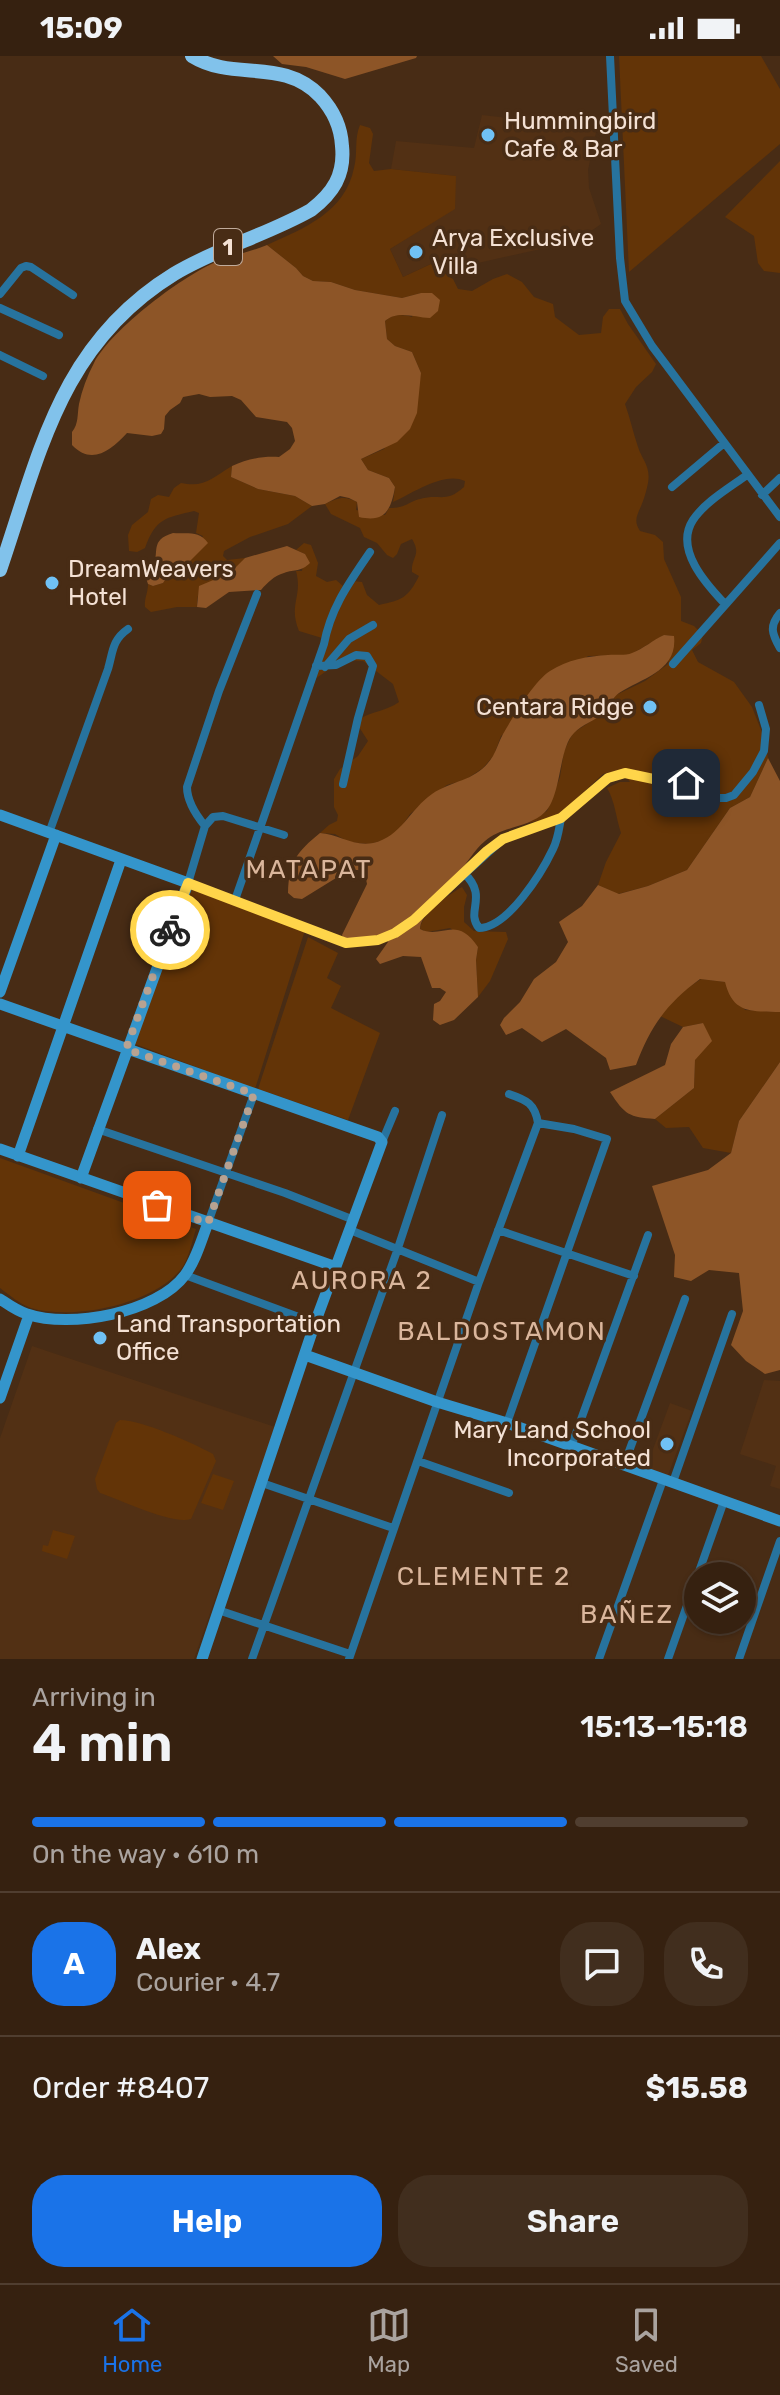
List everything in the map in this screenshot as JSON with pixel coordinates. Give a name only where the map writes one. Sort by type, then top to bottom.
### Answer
[{"type":"highway","name":"1","points":[[0,570],[62,398],[82,361],[103,333],[130,306],[174,274],[311,210],[324,200],[339,177],[343,151],[339,127],[330,108],[315,91],[294,77],[280,73],[208,65],[192,56]]},
{"type":"street","points":[[610,56],[625,301],[645,336],[780,517]]},
{"type":"street","points":[[0,294],[26,266],[73,295]]},
{"type":"street","points":[[0,308],[59,335]]},
{"type":"street","points":[[0,355],[43,376]]},
{"type":"street","points":[[672,487],[723,444]]},
{"type":"street","points":[[725,604],[697,570],[689,548],[689,529],[703,509],[747,475]]},
{"type":"street","points":[[762,495],[780,478]]},
{"type":"street","points":[[673,664],[780,543]]},
{"type":"street","points":[[235,900],[320,666],[334,608],[370,552]]},
{"type":"street","points":[[205,826],[192,807],[187,787],[219,691],[257,594]]},
{"type":"street","points":[[780,613],[772,624],[772,632],[780,648]]},
{"type":"street","points":[[320,666],[349,639],[373,625]]},
{"type":"street","points":[[0,992],[108,669],[113,644],[128,629]]},
{"type":"street","points":[[320,666],[336,665],[360,654],[367,656],[373,666],[343,784]]},
{"type":"street","points":[[0,815],[346,943],[359,943],[395,933],[414,920],[503,839],[561,818],[608,778],[625,773],[686,783],[715,798],[734,795],[753,772],[764,751],[766,729],[759,705]]},
{"type":"street","points":[[81,1178],[188,883],[205,826],[213,817],[223,816],[284,835]]},
{"type":"street","points":[[464,873],[472,881],[477,895],[473,918],[475,924],[486,928],[498,923],[509,914],[553,849],[561,818]]},
{"type":"street","points":[[18,1156],[121,860]]},
{"type":"street","points":[[0,1004],[378,1137],[382,1142]]},
{"type":"street","points":[[0,1299],[29,1315],[70,1319],[128,1310],[163,1295],[185,1275],[194,1258],[254,1094]]},
{"type":"street","points":[[218,1610],[350,1657],[479,1282],[538,1123],[530,1103],[509,1094]]},
{"type":"street","points":[[202,1659],[315,1323],[395,1111]]},
{"type":"street","points":[[252,1659],[442,1115]]},
{"type":"street","points":[[507,1423],[607,1139],[538,1123]]},
{"type":"street","points":[[97,1129],[227,1173],[352,1225],[397,1251],[479,1282]]},
{"type":"street","points":[[0,1149],[336,1267]]},
{"type":"street","points":[[498,1230],[634,1276]]},
{"type":"street","points":[[571,1447],[648,1235]]},
{"type":"street","points":[[185,1275],[315,1323]]},
{"type":"street","points":[[624,1465],[685,1299]]},
{"type":"street","points":[[599,1659],[732,1314]]},
{"type":"street","points":[[0,1398],[29,1315]]},
{"type":"street","points":[[305,1355],[437,1402],[507,1423],[780,1521]]},
{"type":"street","points":[[418,1461],[509,1493]]},
{"type":"street","points":[[262,1483],[393,1528]]},
{"type":"street","points":[[668,1659],[724,1501]]},
{"type":"street","points":[[739,1659],[780,1541]]},
{"type":"shaded area","points":[[273,56],[417,56],[345,79],[306,67],[282,64]]},
{"type":"shaded area","points":[[619,56],[761,56],[780,89],[780,144],[629,272]]},
{"type":"shaded area","points":[[482,115],[597,128],[588,170],[589,188],[601,224],[584,236],[560,236],[539,231],[545,248],[447,270],[437,261],[403,277],[390,249],[455,208],[455,176],[391,169],[396,141],[474,148]]},
{"type":"shaded area","points":[[360,125],[370,128],[373,134],[369,163],[374,171],[391,169],[456,176],[455,209],[390,249],[403,277],[431,264],[453,279],[458,289],[472,291],[507,274],[522,282],[534,297],[553,304],[555,317],[579,335],[601,333],[603,317],[609,309],[620,309],[656,364],[625,404],[649,477],[637,523],[640,531],[655,535],[663,542],[664,559],[681,597],[681,621],[694,626],[703,635],[701,643],[692,650],[698,662],[734,682],[752,707],[768,758],[750,797],[730,808],[687,870],[648,886],[618,894],[598,885],[621,833],[607,788],[620,782],[630,782],[620,770],[603,774],[557,817],[528,823],[547,811],[560,777],[564,751],[573,733],[605,712],[616,695],[645,681],[668,664],[673,636],[664,635],[630,655],[588,656],[501,736],[494,755],[483,768],[465,780],[447,785],[410,814],[398,832],[385,840],[369,844],[348,842],[335,834],[320,833],[337,821],[334,779],[340,769],[358,756],[368,741],[359,727],[360,719],[399,702],[393,684],[363,661],[342,660],[308,684],[322,638],[299,631],[296,622],[296,571],[302,571],[305,554],[296,550],[304,543],[311,545],[318,563],[316,576],[327,582],[336,580],[343,586],[353,581],[362,582],[367,595],[379,605],[399,599],[408,594],[419,576],[412,572],[416,553],[412,539],[401,544],[393,558],[377,543],[364,537],[360,528],[331,514],[325,504],[345,498],[357,502],[356,510],[385,515],[389,508],[427,497],[452,495],[464,487],[465,481],[438,481],[393,502],[395,487],[389,478],[368,470],[361,459],[384,449],[419,385],[421,373],[412,352],[395,346],[387,339],[385,321],[397,315],[412,317],[421,293],[402,298],[313,281],[267,245],[309,225],[342,196],[354,168]]},
{"type":"shaded area","points":[[780,161],[780,273],[764,271],[758,263],[754,236],[725,217]]},
{"type":"shaded area","points":[[267,245],[313,281],[402,298],[432,293],[440,300],[438,311],[430,318],[400,315],[385,321],[387,339],[395,346],[412,352],[421,373],[417,413],[410,429],[397,442],[361,459],[368,470],[389,478],[395,487],[389,508],[381,516],[359,517],[357,502],[349,498],[340,496],[325,504],[312,506],[295,496],[258,489],[231,477],[232,466],[255,458],[279,457],[295,441],[287,422],[256,417],[241,400],[232,396],[199,394],[183,397],[165,416],[161,434],[127,433],[101,453],[87,454],[72,445],[72,432],[87,378],[94,363],[116,335],[150,304],[188,277],[221,260]]},
{"type":"shaded area","points":[[232,466],[231,477],[258,489],[295,496],[312,506],[288,524],[250,537],[224,551],[223,556],[227,560],[245,558],[231,573],[203,587],[197,607],[151,612],[145,607],[148,584],[163,583],[172,570],[190,561],[203,536],[196,533],[199,513],[194,511],[163,521],[153,531],[145,548],[137,552],[129,551],[128,535],[132,525],[148,512],[151,499],[158,495],[169,497],[181,483],[202,483]]},
{"type":"shaded area","points":[[173,533],[197,534],[208,543],[190,561],[172,570],[163,583],[148,584],[146,578],[155,561],[158,543]]},
{"type":"shaded area","points":[[287,546],[305,554],[310,563],[277,576],[261,590],[229,592],[206,608],[197,607],[199,586],[230,573],[245,558]]},
{"type":"shaded area","points":[[664,635],[674,636],[674,648],[664,665],[648,678],[619,693],[601,715],[577,730],[569,740],[554,795],[545,812],[485,841],[454,877],[430,898],[420,929],[428,932],[463,932],[478,947],[478,997],[454,1020],[440,1025],[433,1020],[434,1004],[446,992],[432,988],[421,957],[403,956],[380,964],[376,959],[388,942],[384,934],[344,940],[342,935],[367,884],[365,874],[349,870],[302,899],[288,893],[292,865],[305,846],[320,833],[366,844],[383,840],[432,794],[480,771],[493,756],[524,700],[550,671],[585,658],[629,654]]},
{"type":"shaded area","points":[[768,758],[780,781],[780,1012],[745,1009],[733,1000],[725,982],[700,979],[678,997],[661,1017],[636,1065],[610,1070],[606,1058],[566,1029],[542,1042],[522,1028],[506,1035],[500,1025],[504,1018],[520,1002],[534,979],[556,962],[568,942],[559,922],[582,906],[598,885],[619,894],[687,870],[730,808],[750,797]]},
{"type":"shaded area","points":[[189,887],[305,930],[255,1089],[135,1044]]},
{"type":"shaded area","points":[[462,887],[467,895],[464,922],[474,931],[506,932],[508,939],[490,981],[478,997],[478,947],[450,928],[427,932],[420,929],[430,911]]},
{"type":"shaded area","points":[[308,937],[338,953],[327,978],[341,986],[331,1008],[380,1033],[348,1120],[258,1089]]},
{"type":"shaded area","points":[[701,979],[725,982],[745,1010],[780,1012],[780,1062],[739,1121],[731,1153],[703,1148],[689,1127],[666,1128],[655,1119],[694,1088],[695,1060],[703,1023],[683,1027],[660,1016],[679,994]]},
{"type":"shaded area","points":[[703,1023],[712,1041],[695,1060],[694,1088],[655,1119],[633,1116],[624,1110],[610,1092],[665,1065],[671,1044],[683,1027]]},
{"type":"shaded area","points":[[780,1062],[780,1370],[765,1374],[746,1361],[731,1345],[743,1311],[739,1273],[709,1270],[691,1281],[674,1277],[675,1255],[652,1186],[708,1170],[731,1153],[739,1121]]},
{"type":"shaded area","points":[[0,1158],[196,1229],[184,1265],[169,1281],[152,1292],[112,1306],[68,1312],[31,1308],[23,1304],[0,1288]]},
{"type":"shaded area","points":[[32,1346],[275,1427],[194,1659],[0,1659],[0,1438]]},
{"type":"shaded area","points":[[764,1380],[780,1381],[780,1489],[770,1486],[776,1466],[740,1454]]},
{"type":"shaded area","name":"Mary Land School Incorporated","points":[[670,1403],[692,1411],[667,1478],[645,1471]]},
{"type":"shaded area","points":[[120,1420],[154,1428],[213,1454],[216,1461],[191,1519],[159,1515],[100,1493],[97,1489],[95,1479],[116,1423]]},
{"type":"shaded area","points":[[213,1474],[234,1481],[223,1510],[201,1503]]},
{"type":"shaded area","points":[[53,1530],[75,1536],[67,1559],[42,1551],[43,1545],[48,1546]]},
{"type":"way so far","points":[[157,1205],[208,1223],[254,1094],[126,1049],[170,930]]},
{"type":"place","name":"Hummingbird Cafe & Bar","points":[[488,135]]},
{"type":"place","name":"Arya Exclusive Villa","points":[[416,252]]},
{"type":"place","name":"DreamWeavers Hotel","points":[[52,583]]},
{"type":"place","name":"Centara Ridge","points":[[650,707]]},
{"type":"place","name":"Land Transportation Office","points":[[100,1338]]},
{"type":"place","name":"Mary Land School Incorporated","points":[[667,1444]]},
{"type":"district","name":"MATAPAT","points":[[309,869]]},
{"type":"district","name":"AURORA 2","points":[[362,1280]]},
{"type":"district","name":"BALDOSTAMON","points":[[502,1331]]},
{"type":"district","name":"CLEMENTE 2","points":[[484,1576]]},
{"type":"district","name":"BAÑEZ","points":[[627,1614]]},
{"type":"route","points":[[170,930],[188,883],[346,943],[378,940],[414,920],[503,839],[570,813],[608,778],[625,773],[686,783]]}]
